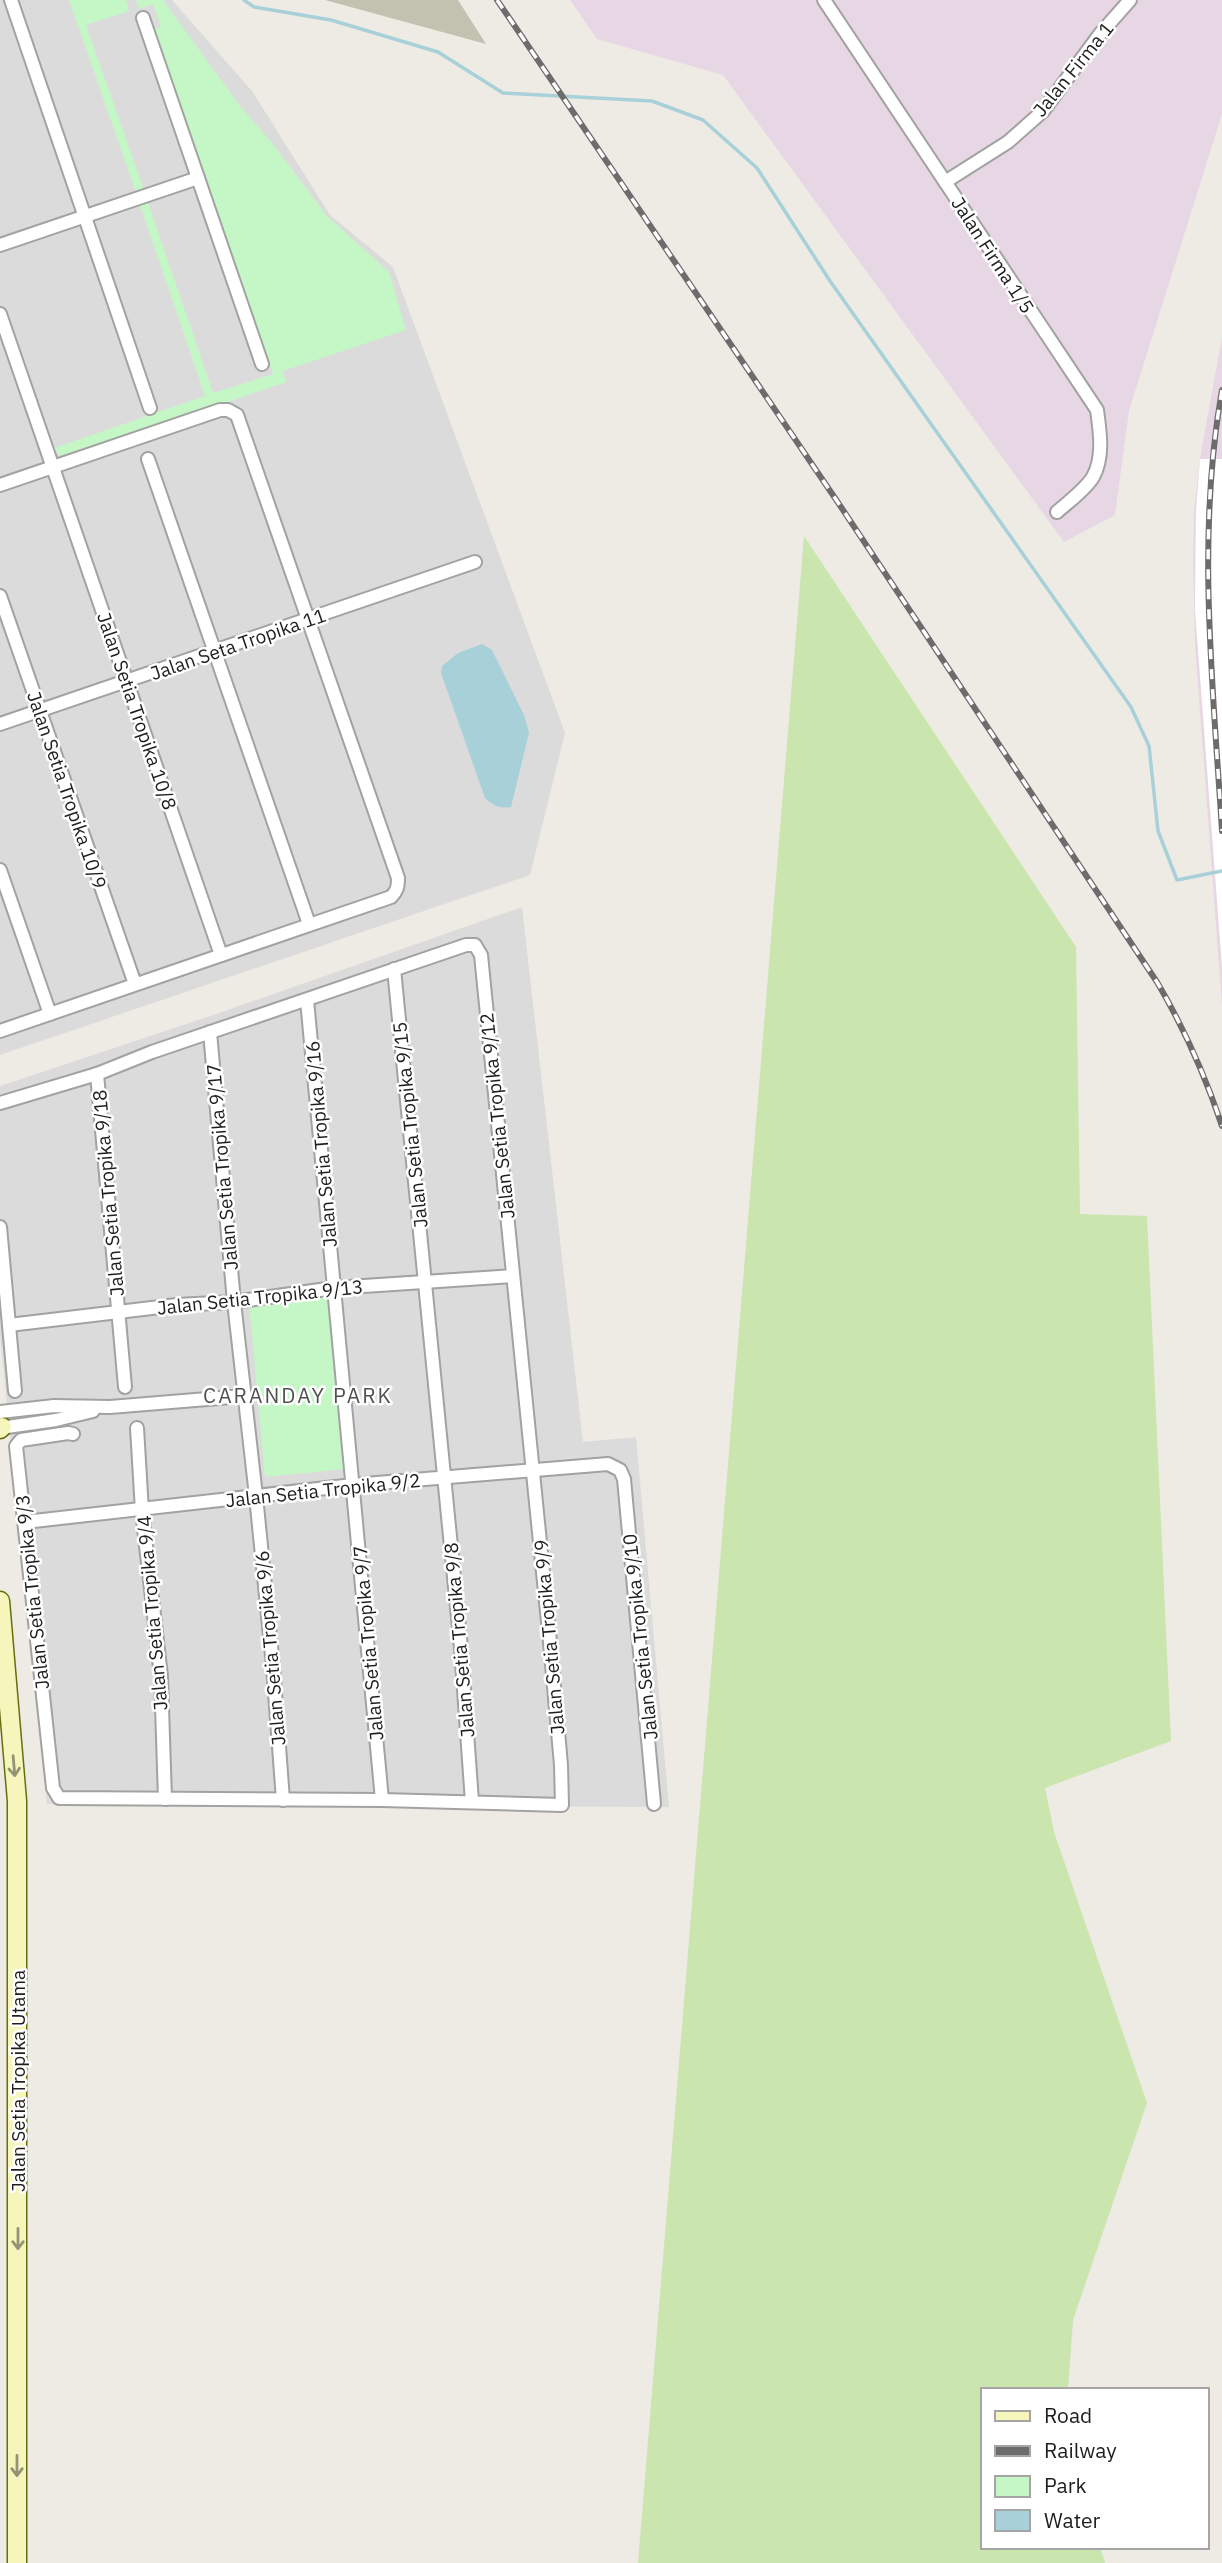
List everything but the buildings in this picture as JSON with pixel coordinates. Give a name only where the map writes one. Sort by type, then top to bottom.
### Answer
[{"type":"main road","name":"Jalan Setia Tropika Utama","points":[[0,1601],[17,1801],[17,2563]]},
{"type":"street","points":[[11,0],[150,408]]},
{"type":"street","name":"Jalan Firma 1/5","points":[[824,0],[1097,410],[1101,437],[1100,457],[1093,478],[1057,512]]},
{"type":"street","name":"Jalan Firma 1","points":[[945,183],[1008,142],[1043,111],[1130,0]]},
{"type":"street","points":[[143,18],[262,364]]},
{"type":"street","points":[[0,245],[198,178]]},
{"type":"street","name":"Jalan Setia Tropika 10/8","points":[[0,314],[221,955]]},
{"type":"street","points":[[0,485],[220,410],[229,410],[237,415],[398,878],[396,892],[391,897],[0,1031]]},
{"type":"street","points":[[148,459],[309,924]]},
{"type":"street","name":"Jalan Seta Tropika 11","points":[[0,724],[215,653],[475,562]]},
{"type":"street","name":"Jalan Setia Tropika 10/9","points":[[0,596],[135,985]]},
{"type":"street","points":[[0,870],[50,1014]]},
{"type":"street","name":"Jalan Setia Tropika 9/12","points":[[394,969],[466,945],[475,946],[481,955],[533,1469]]},
{"type":"street","points":[[0,1103],[97,1074],[152,1052],[394,969]]},
{"type":"street","name":"Jalan Setia Tropika 9/15","points":[[394,969],[445,1478]]},
{"type":"street","name":"Jalan Setia Tropika 9/16","points":[[307,1000],[353,1485]]},
{"type":"street","name":"Jalan Setia Tropika 9/17","points":[[210,1032],[244,1396]]},
{"type":"street","name":"Jalan Setia Tropika 9/18","points":[[97,1074],[125,1387]]},
{"type":"street","points":[[0,1227],[15,1391]]},
{"type":"street","name":"Jalan Setia Tropika 9/13","points":[[9,1325],[177,1305],[234,1302],[334,1288],[513,1276]]},
{"type":"street","points":[[1,1424],[20,1409],[54,1406],[110,1407],[244,1396]]},
{"type":"street","name":"Jalan Setia Tropika 9/6","points":[[244,1396],[257,1496],[283,1800]]},
{"type":"street","points":[[1,1424],[55,1420],[110,1407]]},
{"type":"street","points":[[20,1409],[21,1424]]},
{"type":"street","name":"Jalan Setia Tropika 9/4","points":[[136,1428],[142,1511],[161,1676],[165,1800]]},
{"type":"street","name":"Jalan Setia Tropika 9/3","points":[[73,1434],[20,1440],[16,1443],[53,1788],[59,1798],[165,1800]]},
{"type":"street","name":"Jalan Setia Tropika 9/2","points":[[25,1522],[142,1511],[353,1485],[533,1469],[608,1464],[620,1470]]},
{"type":"street","name":"Jalan Setia Tropika 9/9","points":[[472,1802],[562,1805],[560,1753],[533,1469]]},
{"type":"street","name":"Jalan Setia Tropika 9/10","points":[[620,1470],[624,1479],[656,1800],[654,1804]]},
{"type":"street","name":"Jalan Setia Tropika 9/8","points":[[445,1478],[472,1802]]},
{"type":"street","name":"Jalan Setia Tropika 9/7","points":[[353,1485],[382,1800]]},
{"type":"street","points":[[165,1800],[472,1802]]},
{"type":"shaded area","points":[[0,0],[172,0],[252,91],[330,215],[393,267],[565,733],[530,875],[0,1055]]},
{"type":"shaded area","points":[[325,0],[458,0],[486,44]]},
{"type":"shaded area","points":[[570,0],[1222,0],[1222,114],[1129,411],[1115,515],[1064,542],[723,75],[597,39]]},
{"type":"shaded area","points":[[1222,337],[1222,1005],[1195,645],[1193,556],[1194,510],[1200,458]]},
{"type":"shaded area","points":[[522,907],[583,1442],[636,1437],[669,1807],[47,1804],[0,1335],[0,1086]]},
{"type":"green space","points":[[69,0],[126,0],[129,11],[86,25],[144,190],[136,193]]},
{"type":"green space","points":[[136,0],[163,0],[240,106],[272,143],[327,216],[389,272],[406,330],[283,371],[286,382],[66,458],[54,448],[205,396],[140,205],[148,202],[213,393],[273,374],[154,29],[161,27],[153,4],[139,9]]},
{"type":"green space","points":[[804,536],[1076,947],[1080,1214],[1147,1216],[1171,1741],[1045,1788],[1054,1832],[1147,2103],[1073,2320],[1068,2388],[981,2388],[981,2549],[1101,2549],[1105,2563],[638,2563]]},
{"type":"green space","name":"CARANDAY PARK","points":[[330,1295],[346,1469],[265,1477],[249,1302]]},
{"type":"water","points":[[482,644],[492,650],[524,715],[529,733],[511,807],[497,806],[485,798],[441,673],[442,666],[458,653]]},
{"type":"pier","points":[[1200,459],[1222,459],[1222,967],[1195,610],[1196,510]]},
{"type":"waterway","points":[[244,0],[254,7],[331,20],[438,52],[503,93],[652,101],[703,120],[757,168],[830,281],[1131,707],[1149,746],[1158,831],[1177,880],[1222,871]]},
{"type":"railway","points":[[497,0],[837,501],[1157,982],[1193,1052],[1222,1126]]},
{"type":"railway","points":[[1222,390],[1214,445],[1208,555],[1211,665],[1222,831]]},
{"type":"district","name":"CARANDAY PARK","points":[[298,1395]]}]
